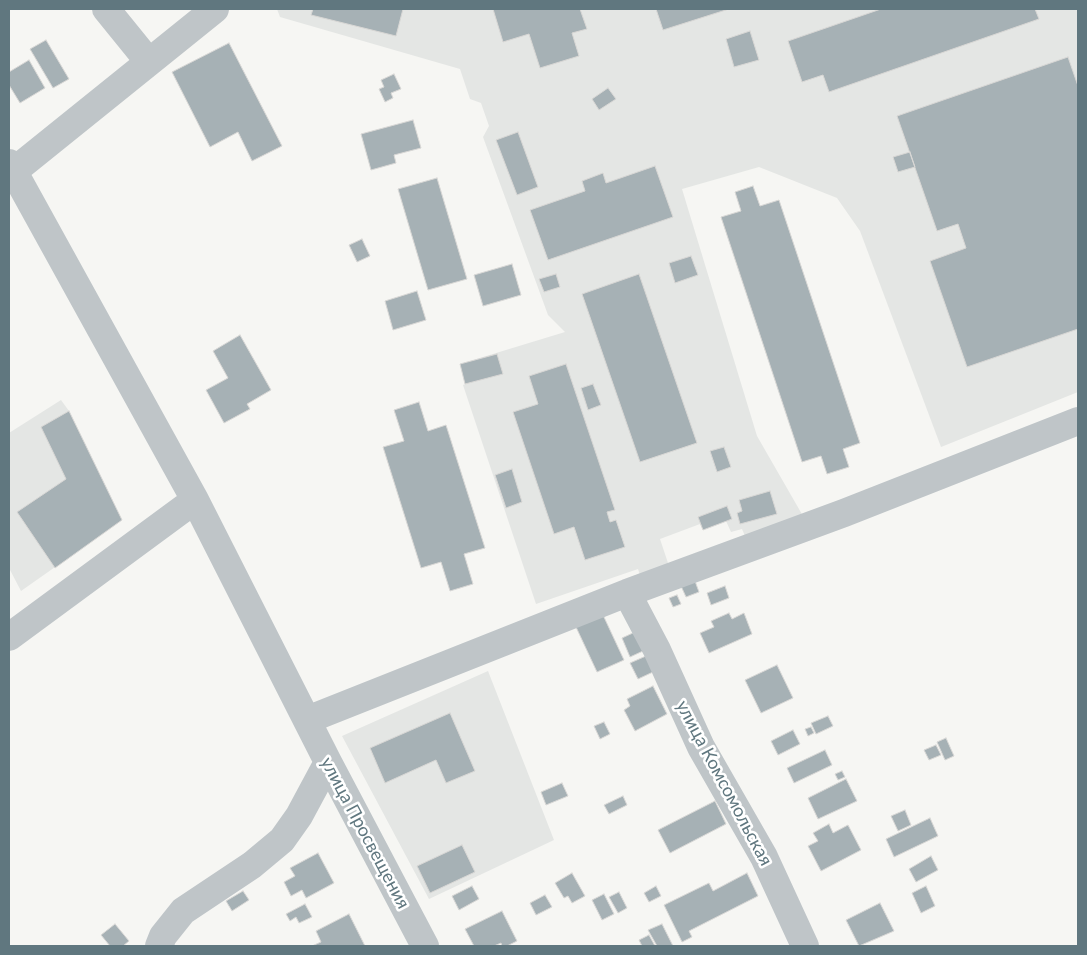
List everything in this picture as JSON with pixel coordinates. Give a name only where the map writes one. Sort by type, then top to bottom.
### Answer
[{"type":"street","points":[[106,9],[149,62]]},
{"type":"street","points":[[11,167],[215,9]]},
{"type":"street","name":"улица Просвещения","points":[[11,167],[194,500],[328,762],[425,946]]},
{"type":"street","points":[[307,720],[627,593],[844,513],[1078,421]]},
{"type":"street","points":[[9,637],[194,500]]},
{"type":"street","name":"улица Комсомольская","points":[[627,593],[657,650],[701,747],[764,857],[805,946]]},
{"type":"street","points":[[159,946],[163,936],[183,911],[252,865],[282,840],[299,816],[328,762]]},
{"type":"shaded area","points":[[277,9],[1078,9],[1078,392],[941,447],[860,231],[837,198],[759,167],[682,189],[757,436],[803,516],[745,536],[742,529],[731,532],[726,521],[703,530],[700,524],[660,539],[669,566],[640,575],[638,569],[536,604],[463,385],[465,384],[460,364],[565,332],[548,315],[483,137],[489,126],[481,103],[470,99],[460,69],[280,17]]},
{"type":"shaded area","points":[[61,400],[69,411],[122,520],[21,591],[9,568],[9,433]]},
{"type":"shaded area","points":[[488,671],[554,840],[429,899],[342,736]]},
{"type":"building","points":[[313,9],[403,9],[396,36],[311,15]]},
{"type":"building","points":[[493,9],[580,9],[587,29],[572,33],[579,56],[540,68],[529,34],[503,42]]},
{"type":"building","points":[[656,9],[729,9],[663,30]]},
{"type":"building","points":[[881,9],[1035,9],[1039,19],[829,92],[823,75],[802,82],[788,41]]},
{"type":"building","points":[[750,31],[759,60],[734,67],[726,39]]},
{"type":"building","points":[[46,40],[69,79],[53,88],[30,49]]},
{"type":"building","points":[[229,43],[282,146],[252,161],[238,132],[210,147],[172,72]]},
{"type":"building","points":[[1068,57],[1078,86],[1078,329],[967,367],[930,261],[966,248],[958,224],[937,231],[897,116]]},
{"type":"building","points":[[29,60],[45,88],[20,103],[9,85],[9,72]]},
{"type":"building","points":[[394,74],[401,89],[391,93],[393,98],[385,102],[379,89],[384,87],[381,80]]},
{"type":"building","points":[[608,88],[616,99],[599,110],[592,99]]},
{"type":"building","points":[[413,120],[421,148],[394,155],[396,163],[371,170],[361,134]]},
{"type":"building","points":[[518,132],[538,187],[517,195],[496,140]]},
{"type":"building","points":[[910,152],[915,167],[898,172],[893,157]]},
{"type":"building","points":[[655,166],[673,217],[548,260],[530,210],[585,191],[582,181],[603,173],[606,183]]},
{"type":"building","points":[[437,178],[467,279],[428,290],[398,189]]},
{"type":"building","points":[[753,186],[760,206],[779,200],[860,443],[843,449],[849,467],[827,474],[821,456],[802,462],[721,217],[741,211],[735,192]]},
{"type":"building","points":[[362,239],[370,256],[357,262],[349,245]]},
{"type":"building","points":[[691,256],[698,275],[675,283],[669,263]]},
{"type":"building","points":[[512,264],[521,295],[483,306],[474,275]]},
{"type":"building","points":[[556,274],[560,287],[544,292],[539,279]]},
{"type":"building","points":[[639,274],[697,443],[640,462],[582,294]]},
{"type":"building","points":[[417,291],[426,320],[393,330],[385,301]]},
{"type":"building","points":[[240,335],[271,390],[247,404],[250,409],[224,423],[206,390],[228,378],[213,351]]},
{"type":"building","points":[[497,354],[503,374],[465,384],[460,364]]},
{"type":"building","points":[[566,364],[615,510],[607,512],[610,522],[616,520],[625,547],[585,560],[574,527],[554,534],[513,412],[538,404],[529,376]]},
{"type":"building","points":[[593,384],[601,405],[588,410],[581,388]]},
{"type":"building","points":[[419,402],[428,431],[446,425],[485,548],[464,554],[473,584],[450,591],[441,562],[421,568],[383,447],[404,441],[394,410]]},
{"type":"building","points":[[69,411],[122,520],[55,568],[17,512],[66,479],[41,427]]},
{"type":"building","points":[[724,447],[731,467],[717,472],[710,451]]},
{"type":"building","points":[[512,469],[522,502],[506,508],[495,475]]},
{"type":"building","points":[[770,491],[777,514],[740,524],[737,513],[742,511],[739,500]]},
{"type":"building","points":[[727,506],[732,519],[703,530],[698,517]]},
{"type":"building","points":[[695,581],[699,592],[686,597],[681,586]]},
{"type":"building","points":[[725,586],[729,598],[711,605],[707,593]]},
{"type":"building","points":[[677,595],[681,604],[673,607],[669,598]]},
{"type":"building","points":[[729,613],[732,619],[744,613],[752,634],[709,653],[700,633],[714,627],[711,621]]},
{"type":"building","points":[[603,615],[624,660],[597,672],[576,627]]},
{"type":"building","points":[[635,632],[643,651],[630,657],[622,638]]},
{"type":"building","points":[[646,656],[653,672],[638,679],[630,663]]},
{"type":"building","points":[[777,665],[793,698],[761,713],[745,680]]},
{"type":"building","points":[[653,686],[667,714],[635,731],[624,710],[630,706],[627,699]]},
{"type":"building","points":[[450,713],[475,771],[446,783],[436,760],[385,783],[370,748]]},
{"type":"building","points":[[828,716],[833,726],[816,734],[811,723]]},
{"type":"building","points":[[604,722],[610,734],[600,739],[594,726]]},
{"type":"building","points":[[811,727],[814,733],[808,736],[805,729]]},
{"type":"building","points":[[793,730],[800,744],[778,755],[771,741]]},
{"type":"building","points":[[946,738],[954,756],[945,760],[937,742]]},
{"type":"building","points":[[936,745],[941,755],[929,760],[924,750]]},
{"type":"building","points":[[825,750],[832,765],[794,783],[787,768]]},
{"type":"building","points":[[842,771],[845,777],[838,780],[835,774]]},
{"type":"building","points":[[846,779],[857,801],[818,819],[808,798]]},
{"type":"building","points":[[562,783],[568,796],[546,805],[541,792]]},
{"type":"building","points":[[623,796],[627,805],[609,814],[604,805]]},
{"type":"building","points":[[715,801],[726,824],[670,853],[658,830]]},
{"type":"building","points":[[905,810],[911,825],[898,831],[891,816]]},
{"type":"building","points":[[930,818],[938,836],[894,857],[886,839]]},
{"type":"building","points":[[829,824],[833,833],[848,825],[861,850],[821,871],[808,846],[818,841],[813,833]]},
{"type":"building","points":[[462,845],[475,872],[430,893],[417,866]]},
{"type":"building","points":[[318,853],[334,883],[306,898],[302,890],[291,896],[284,882],[295,876],[290,868]]},
{"type":"building","points":[[931,856],[938,870],[916,882],[909,869]]},
{"type":"building","points":[[572,873],[585,896],[572,903],[568,896],[564,898],[555,883]]},
{"type":"building","points":[[747,873],[758,896],[689,931],[692,937],[682,942],[664,905],[709,883],[713,891]]},
{"type":"building","points":[[472,886],[479,899],[459,910],[452,896]]},
{"type":"building","points":[[656,886],[661,896],[649,902],[644,893]]},
{"type":"building","points":[[926,886],[935,906],[921,913],[912,893]]},
{"type":"building","points":[[243,891],[249,900],[232,911],[226,901]]},
{"type":"building","points":[[619,892],[627,908],[618,913],[609,897]]},
{"type":"building","points":[[604,894],[614,914],[602,920],[592,900]]},
{"type":"building","points":[[545,895],[552,907],[536,915],[530,903]]},
{"type":"building","points":[[880,903],[894,931],[859,946],[846,920]]},
{"type":"building","points":[[305,904],[312,917],[299,923],[296,917],[290,921],[286,914]]},
{"type":"building","points":[[502,911],[517,941],[507,946],[502,946],[501,943],[494,946],[474,946],[465,929]]},
{"type":"building","points":[[349,914],[365,946],[312,946],[321,942],[316,931]]},
{"type":"building","points":[[115,924],[129,941],[123,946],[110,946],[101,935]]},
{"type":"building","points":[[662,924],[673,946],[657,946],[648,930]]},
{"type":"building","points":[[649,935],[655,946],[642,946],[639,940]]}]
